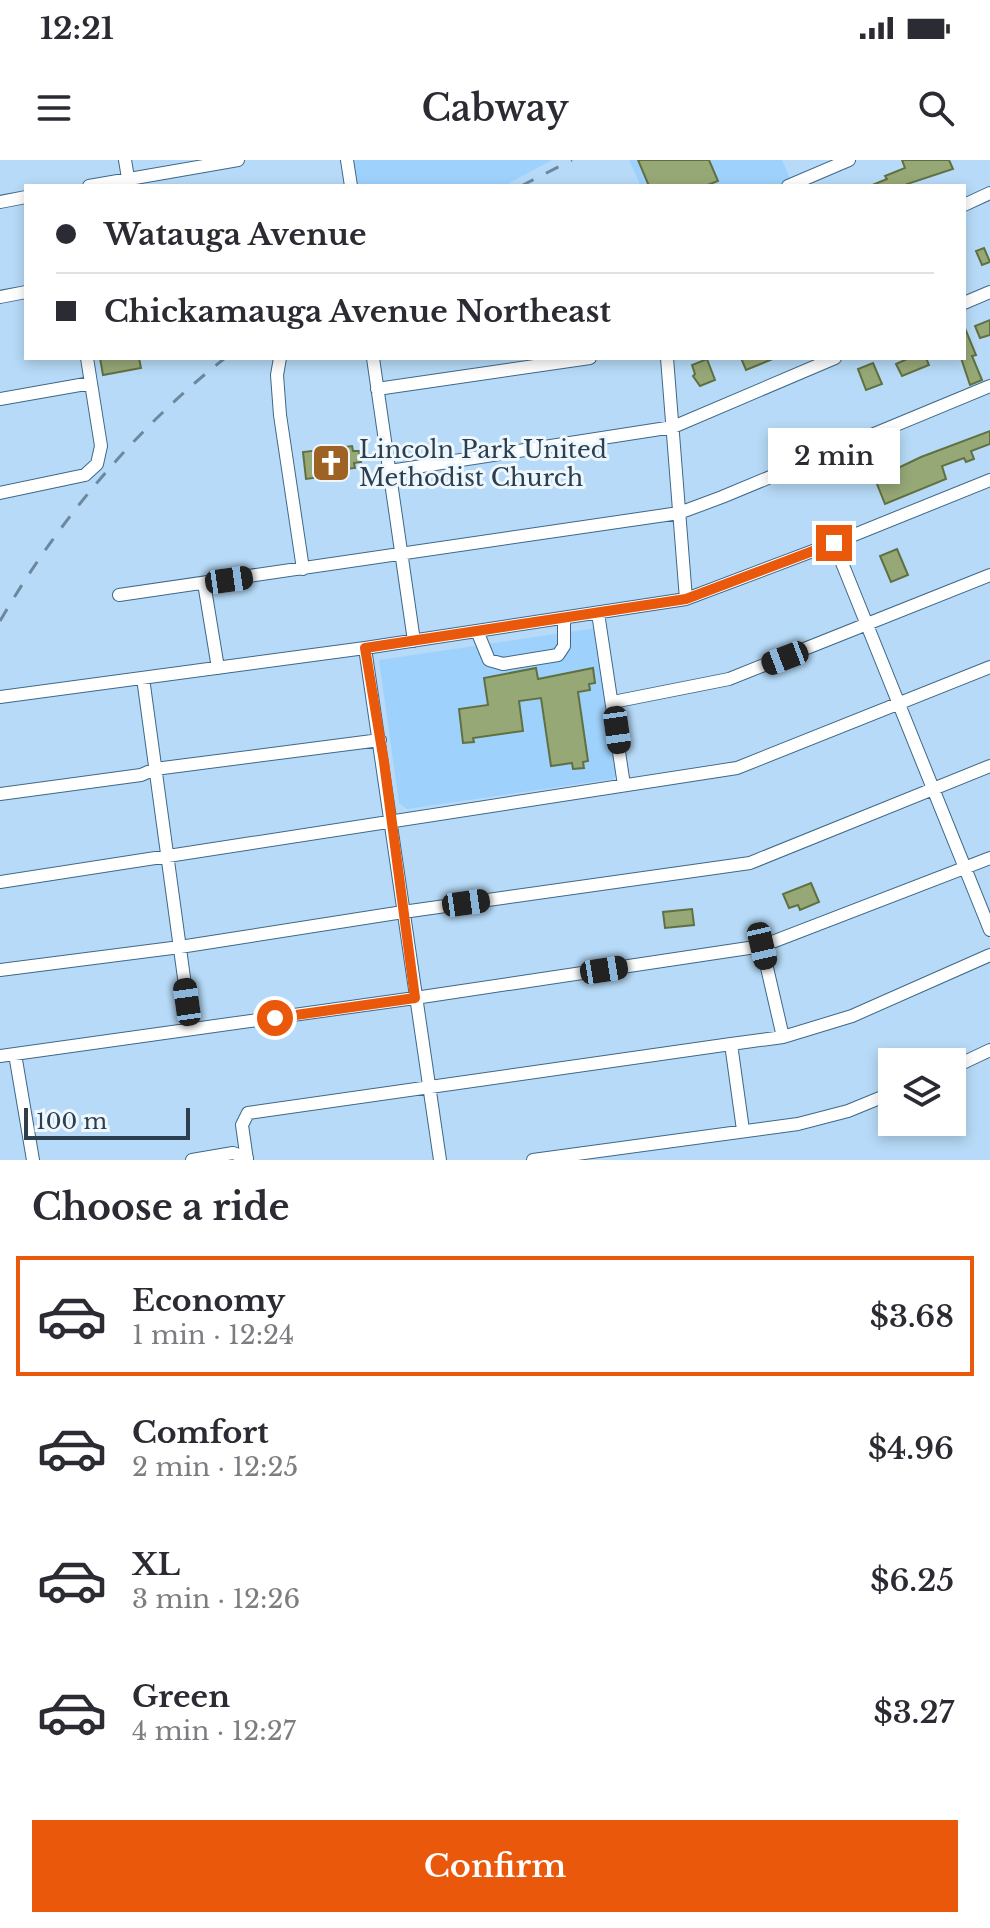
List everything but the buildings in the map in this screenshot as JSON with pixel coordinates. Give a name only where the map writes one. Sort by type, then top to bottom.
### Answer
[{"type":"street","points":[[125,160],[129,182]]},
{"type":"street","points":[[109,184],[238,160]]},
{"type":"street","points":[[347,160],[351,184]]},
{"type":"street","points":[[793,184],[849,160]]},
{"type":"street","points":[[966,204],[990,193]]},
{"type":"street","points":[[0,202],[24,197]]},
{"type":"street","points":[[0,297],[24,292]]},
{"type":"street","points":[[966,302],[990,292]]},
{"type":"street","points":[[0,493],[85,475],[97,464],[101,446],[87,360]]},
{"type":"street","points":[[280,360],[277,375],[280,415],[303,569]]},
{"type":"street","points":[[373,360],[414,641]]},
{"type":"street","points":[[377,389],[576,360]]},
{"type":"street","points":[[667,360],[686,599]]},
{"type":"street","points":[[390,471],[673,427],[830,360]]},
{"type":"street","points":[[0,399],[91,383]]},
{"type":"street","points":[[119,595],[679,513],[990,386]]},
{"type":"street","points":[[0,697],[414,641],[686,599],[990,480]]},
{"type":"street","points":[[834,543],[990,930]]},
{"type":"street","points":[[613,702],[729,679],[990,575]]},
{"type":"street","points":[[204,583],[218,668]]},
{"type":"street","points":[[598,613],[624,785]]},
{"type":"street","points":[[477,631],[489,660],[503,664],[558,655],[564,646],[564,618]]},
{"type":"street","points":[[365,648],[440,1160]]},
{"type":"street","points":[[0,882],[737,768],[990,667]]},
{"type":"street","points":[[143,678],[191,1029]]},
{"type":"street","points":[[0,794],[141,775],[155,769],[380,740]]},
{"type":"street","points":[[0,970],[180,947],[750,863],[990,766]]},
{"type":"street","points":[[0,1056],[762,946],[990,858]]},
{"type":"street","points":[[762,946],[783,1037]]},
{"type":"street","points":[[247,1159],[242,1125],[248,1113],[783,1037],[852,1016],[990,955]]},
{"type":"street","points":[[731,1044],[743,1130]]},
{"type":"street","points":[[966,1061],[990,1050]]},
{"type":"street","points":[[15,1054],[33,1160]]},
{"type":"street","points":[[533,1160],[798,1124],[848,1111],[878,1099]]},
{"type":"street","points":[[192,1160],[233,1153],[247,1159]]},
{"type":"shaded area","points":[[353,160],[552,160],[508,184],[356,184]]},
{"type":"shaded area","points":[[629,160],[782,160],[791,181],[784,184],[640,184]]},
{"type":"shaded area","points":[[596,628],[618,773],[613,779],[407,809],[399,803],[379,660]]},
{"type":"railway","points":[[525,184],[572,160]]},
{"type":"railway","points":[[0,621],[47,548],[100,479],[160,415],[223,360]]},
{"type":"place","name":"Lincoln Park United Methodist Church","points":[[331,463]]},
{"type":"route","points":[[275,1018],[415,998],[384,762],[365,648],[686,599],[834,543]]}]
